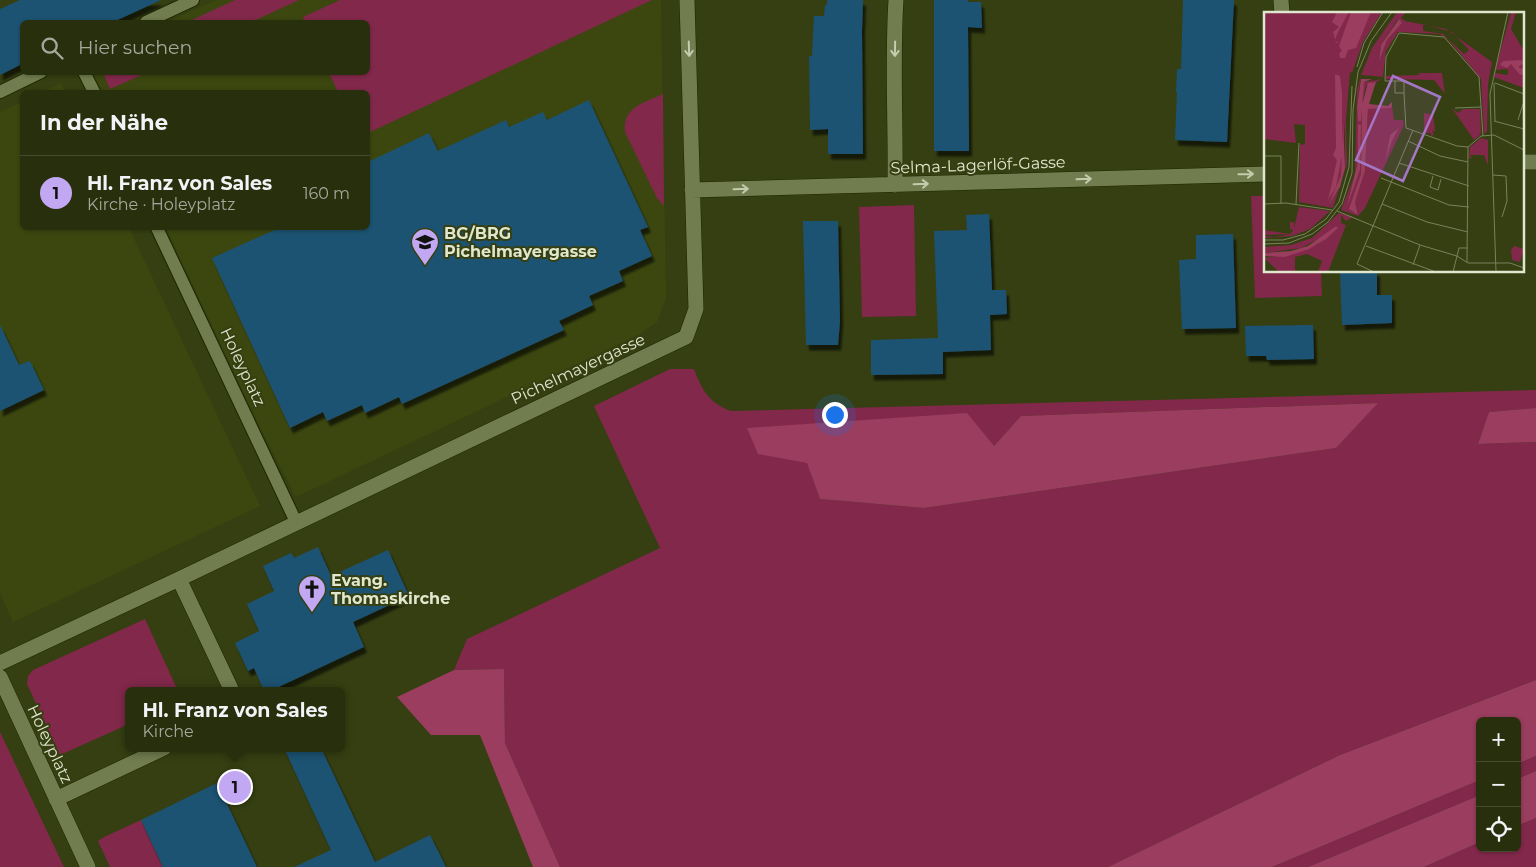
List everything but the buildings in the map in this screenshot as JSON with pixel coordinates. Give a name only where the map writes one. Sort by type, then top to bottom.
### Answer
[{"type":"street","name":"Pichelmayergasse","points":[[179,579],[686,337],[696,309],[688,0]]},
{"type":"street","points":[[895,185],[896,0]]},
{"type":"street","name":"Selma-Lagerlöf-Gasse","points":[[692,190],[1264,174]]},
{"type":"street","points":[[0,663],[179,579],[230,687]]},
{"type":"street","name":"Holeyplatz","points":[[0,677],[56,799],[156,752]]},
{"type":"street","points":[[56,799],[88,867]]},
{"type":"lane","points":[[150,20],[194,0]]},
{"type":"lane","points":[[0,92],[35,75]]},
{"type":"lane","points":[[86,75],[93,90]]},
{"type":"lane","name":"Holeyplatz","points":[[158,230],[296,522]]},
{"type":"shaded area","name":"BG/BRG Pichelmayergasse","points":[[216,0],[661,0],[666,298],[657,322],[640,334],[296,497],[261,429],[167,230],[370,230],[370,90],[101,90],[93,75],[370,75],[370,20],[171,20]]},
{"type":"shaded area","points":[[235,0],[299,0],[255,20],[192,20]]},
{"type":"shaded area","points":[[340,0],[652,0],[370,132],[370,90],[337,90],[330,75],[370,75],[370,20],[304,20],[303,17]]},
{"type":"shaded area","points":[[104,75],[142,75],[110,89]]},
{"type":"shaded area","points":[[61,83],[64,90],[46,90]]},
{"type":"shaded area","points":[[663,94],[664,206],[657,198],[625,132],[627,117],[631,111],[642,103]]},
{"type":"shaded area","points":[[20,103],[20,230],[130,230],[260,506],[13,622],[0,593],[0,112]]},
{"type":"shaded area","points":[[1251,196],[1264,196],[1264,272],[1321,272],[1322,296],[1255,298]]},
{"type":"shaded area","points":[[914,205],[916,316],[862,317],[859,207]]},
{"type":"shaded area","points":[[670,369],[694,369],[707,395],[723,408],[731,411],[1536,390],[1536,408],[1489,412],[1478,444],[1536,442],[1536,680],[1340,755],[1108,867],[560,867],[505,743],[504,669],[454,670],[467,639],[660,548],[594,406]],"holes":[[[1377,403],[1336,448],[924,508],[820,499],[807,462],[994,446],[1021,416]]]},
{"type":"shaded area","points":[[1378,403],[1336,448],[924,508],[820,499],[807,463],[758,454],[747,428],[967,413],[994,446],[1021,416]]},
{"type":"shaded area","points":[[1536,408],[1536,442],[1478,444],[1489,412]]},
{"type":"shaded area","points":[[145,619],[176,687],[125,687],[125,726],[60,755],[27,684],[28,676],[33,670]]},
{"type":"shaded area","points":[[504,669],[505,743],[560,867],[533,867],[480,735],[431,735],[397,697],[454,670]]},
{"type":"shaded area","points":[[1536,680],[1536,756],[1521,762],[1521,717],[1476,717],[1476,782],[1272,867],[1108,867],[1340,755]]},
{"type":"shaded area","points":[[0,732],[64,867],[0,867]]},
{"type":"shaded area","points":[[1536,756],[1536,771],[1521,777],[1521,762]]},
{"type":"shaded area","points":[[1536,771],[1536,818],[1521,824],[1521,807],[1521,777]]},
{"type":"shaded area","points":[[1476,782],[1476,797],[1308,867],[1272,867]]},
{"type":"shaded area","points":[[1476,797],[1476,844],[1424,867],[1308,867]]},
{"type":"shaded area","points":[[1536,818],[1536,867],[1424,867],[1476,844],[1476,852],[1521,852],[1521,824]]},
{"type":"shaded area","points":[[141,820],[163,867],[110,867],[98,841]]},
{"type":"place","name":"BG/BRG Pichelmayergasse","points":[[425,266]]},
{"type":"place","name":"Evang. Thomaskirche","points":[[312,613]]},
{"type":"place","name":"Hl. Franz von Sales","points":[[235,787]]}]
